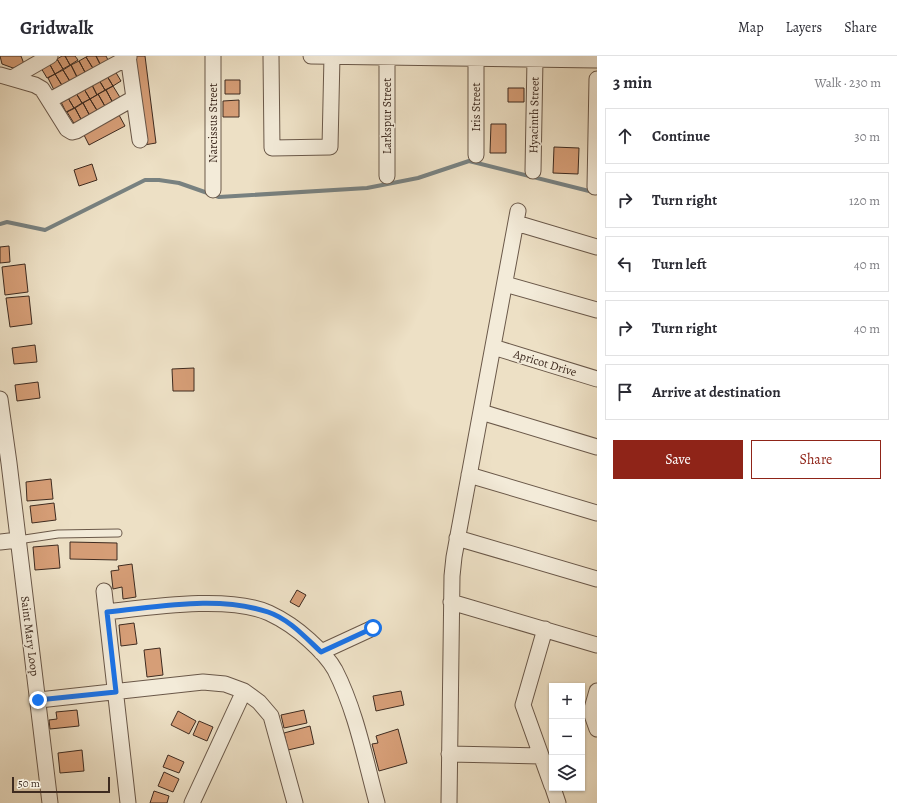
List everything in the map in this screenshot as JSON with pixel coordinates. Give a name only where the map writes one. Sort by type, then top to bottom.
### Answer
[{"type":"street","points":[[6,76],[50,56]]},
{"type":"street","name":"Narcissus Street","points":[[213,56],[213,190]]},
{"type":"street","points":[[271,56],[272,148],[330,147],[332,56]]},
{"type":"street","points":[[311,56],[597,60]]},
{"type":"street","points":[[50,100],[129,57],[140,140]]},
{"type":"street","name":"Larkspur Street","points":[[387,57],[387,176]]},
{"type":"street","name":"Iris Street","points":[[476,58],[476,155]]},
{"type":"street","name":"Hyacinth Street","points":[[533,171],[535,59]]},
{"type":"street","points":[[6,76],[35,85],[42,89],[67,129],[72,132],[134,98]]},
{"type":"street","points":[[595,187],[597,79]]},
{"type":"street","points":[[449,803],[452,576],[457,538],[517,217],[597,247]]},
{"type":"street","points":[[505,284],[597,310]]},
{"type":"street","name":"Apricot Drive","points":[[493,347],[597,379]]},
{"type":"street","name":"Saint Mary Loop","points":[[0,399],[5,464],[18,540],[50,803]]},
{"type":"street","points":[[481,412],[597,447]]},
{"type":"street","points":[[469,475],[597,513]]},
{"type":"street","points":[[457,538],[597,579]]},
{"type":"street","points":[[0,542],[18,540]]},
{"type":"street","points":[[104,591],[128,803]]},
{"type":"street","points":[[452,602],[597,645]]},
{"type":"street","points":[[107,612],[180,604],[239,605],[268,612],[295,627],[321,652],[334,669],[348,700],[377,803]]},
{"type":"street","points":[[321,652],[373,628]]},
{"type":"street","points":[[545,629],[522,705],[549,779]]},
{"type":"street","points":[[38,700],[204,682],[225,684],[244,691],[259,702],[270,716],[295,803]]},
{"type":"street","points":[[192,803],[244,691]]},
{"type":"street","points":[[597,691],[591,712],[597,728]]},
{"type":"street","points":[[449,754],[541,756]]},
{"type":"street","points":[[554,791],[558,803]]},
{"type":"lane","points":[[18,540],[58,534],[118,533]]},
{"type":"building","points":[[0,56],[21,56],[24,64],[13,68],[2,64]]},
{"type":"building","points":[[65,56],[70,65],[63,69],[57,59]]},
{"type":"building","points":[[65,56],[75,56],[78,60],[70,65]]},
{"type":"building","points":[[96,56],[101,66],[94,70],[86,57]]},
{"type":"building","points":[[96,56],[106,56],[109,62],[101,66]]},
{"type":"building","points":[[133,56],[145,56],[156,143],[144,145]]},
{"type":"building","points":[[86,57],[94,70],[86,74],[79,61]]},
{"type":"building","points":[[57,59],[63,69],[55,74],[49,63]]},
{"type":"building","points":[[79,61],[86,74],[78,79],[71,65]]},
{"type":"building","points":[[49,63],[55,74],[47,78],[41,68]]},
{"type":"building","points":[[71,65],[78,79],[71,83],[63,70]]},
{"type":"building","points":[[63,70],[71,83],[63,87],[55,74]]},
{"type":"building","points":[[115,71],[121,81],[113,86],[107,76]]},
{"type":"building","points":[[55,74],[63,87],[55,92],[48,78]]},
{"type":"building","points":[[107,76],[113,86],[105,90],[99,80]]},
{"type":"building","points":[[99,80],[105,90],[97,95],[92,85]]},
{"type":"building","points":[[225,80],[240,80],[240,94],[225,94]]},
{"type":"building","points":[[92,85],[97,95],[90,99],[84,89]]},
{"type":"building","points":[[113,86],[121,99],[113,103],[106,90]]},
{"type":"building","points":[[508,88],[524,88],[524,102],[508,102]]},
{"type":"building","points":[[84,89],[90,99],[82,103],[76,93]]},
{"type":"building","points":[[106,90],[113,103],[106,108],[98,94]]},
{"type":"building","points":[[76,93],[82,103],[74,108],[68,98]]},
{"type":"building","points":[[98,94],[106,108],[98,112],[90,99]]},
{"type":"building","points":[[68,98],[74,108],[66,112],[61,102]]},
{"type":"building","points":[[90,99],[98,112],[90,116],[83,103]]},
{"type":"building","points":[[239,100],[239,117],[223,117],[223,101]]},
{"type":"building","points":[[83,103],[90,116],[82,121],[75,108]]},
{"type":"building","points":[[75,108],[82,121],[75,125],[67,112]]},
{"type":"building","points":[[119,115],[125,126],[89,145],[83,133]]},
{"type":"building","points":[[491,124],[506,124],[506,153],[490,153]]},
{"type":"building","points":[[554,147],[579,148],[578,174],[553,173]]},
{"type":"building","points":[[92,164],[97,180],[79,186],[74,170]]},
{"type":"building","points":[[9,246],[10,262],[0,263],[0,247]]},
{"type":"building","points":[[25,264],[28,292],[5,295],[2,267]]},
{"type":"building","points":[[29,296],[32,324],[10,327],[6,298]]},
{"type":"building","points":[[35,345],[37,362],[14,364],[12,348]]},
{"type":"building","points":[[194,368],[194,391],[173,391],[172,369]]},
{"type":"building","points":[[38,382],[40,398],[17,401],[15,385]]},
{"type":"building","points":[[51,479],[53,499],[27,501],[26,482]]},
{"type":"building","points":[[54,503],[56,520],[32,523],[30,506]]},
{"type":"building","points":[[70,542],[117,543],[117,560],[70,559]]},
{"type":"building","points":[[58,545],[60,568],[35,570],[33,547]]},
{"type":"building","points":[[132,564],[136,597],[123,599],[122,587],[113,589],[111,571],[119,570],[118,566]]},
{"type":"building","points":[[297,590],[306,595],[299,607],[290,602]]},
{"type":"building","points":[[134,623],[137,644],[121,646],[119,625]]},
{"type":"building","points":[[160,648],[163,675],[147,677],[144,650]]},
{"type":"building","points":[[401,691],[404,705],[376,711],[373,696]]},
{"type":"building","points":[[77,710],[79,726],[50,729],[49,720],[57,719],[56,712]]},
{"type":"building","points":[[304,710],[307,723],[284,728],[281,715]]},
{"type":"building","points":[[178,711],[196,721],[189,734],[171,725]]},
{"type":"building","points":[[199,721],[213,727],[207,741],[193,735]]},
{"type":"building","points":[[310,726],[314,744],[288,750],[284,733]]},
{"type":"building","points":[[398,729],[407,763],[379,771],[372,744],[378,743],[376,736]]},
{"type":"building","points":[[82,750],[84,771],[60,773],[58,753]]},
{"type":"building","points":[[168,755],[184,762],[179,773],[163,767]]},
{"type":"building","points":[[164,772],[179,779],[173,792],[158,786]]},
{"type":"building","points":[[154,791],[169,796],[167,803],[150,803]]},
{"type":"waterway","points":[[0,224],[7,222],[45,230],[145,180],[159,180],[179,183],[219,197],[367,188],[418,178],[469,161],[593,192]]},
{"type":"route","points":[[38,700],[116,692],[107,612],[180,604],[239,605],[268,612],[295,627],[321,652],[373,628]]}]
